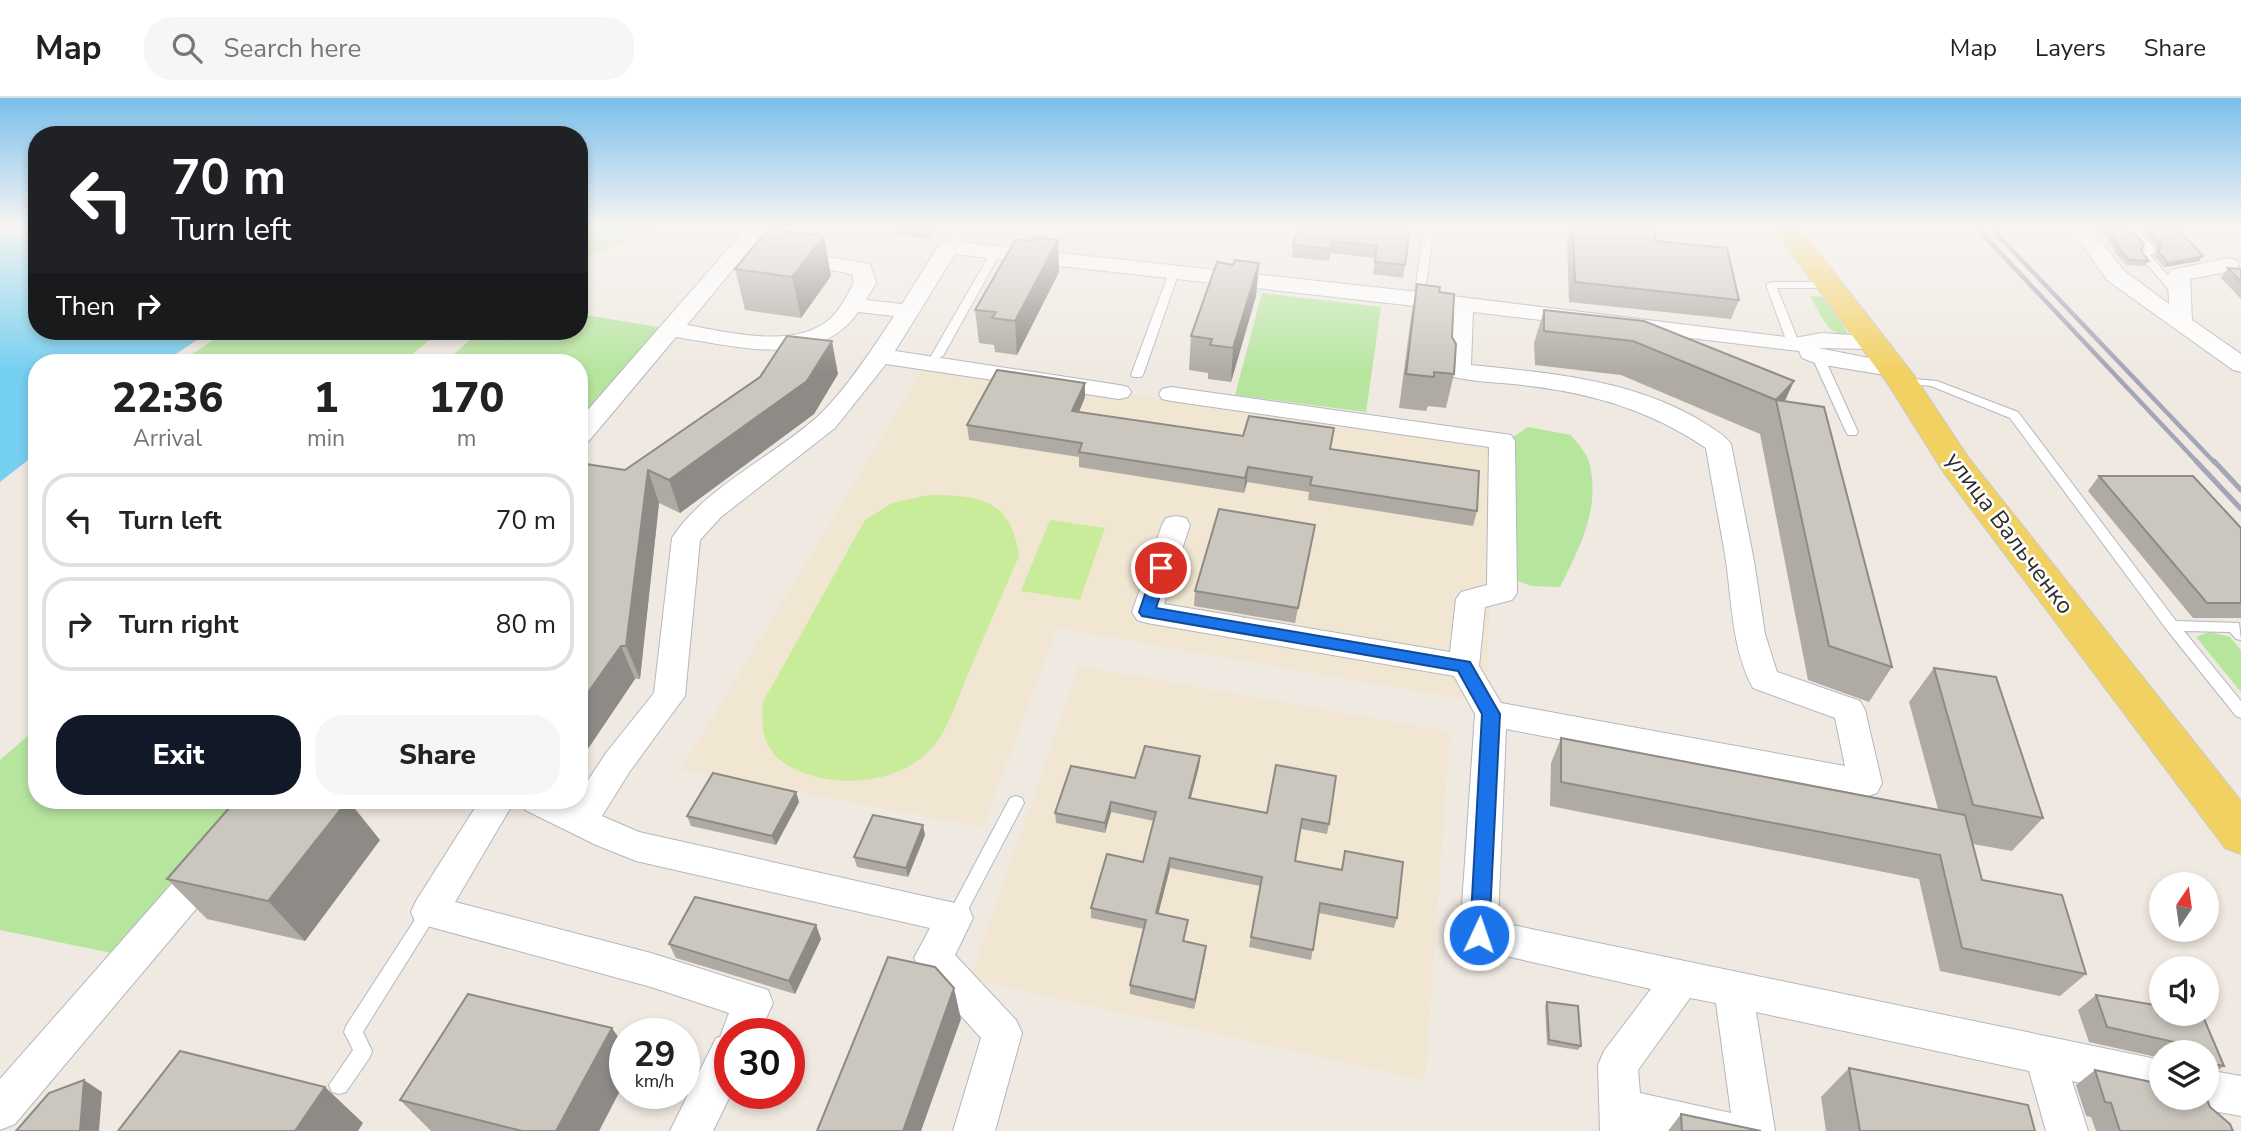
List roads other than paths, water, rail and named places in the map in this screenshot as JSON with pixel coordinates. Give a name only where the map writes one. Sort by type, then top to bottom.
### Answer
[{"type":"main road","name":"улица Вальченко","points":[[1821,275],[1888,364],[1956,465],[2241,835]]},
{"type":"street","points":[[588,426],[717,275]]},
{"type":"street","points":[[671,329],[783,343],[814,338],[838,324],[865,283],[866,275]]},
{"type":"street","points":[[588,809],[618,762],[669,696],[686,538],[711,511],[826,423],[880,356],[931,275]]},
{"type":"street","points":[[1203,275],[1794,345],[1822,340],[1888,364]]},
{"type":"street","points":[[2115,275],[2241,365]]},
{"type":"street","points":[[2179,275],[2181,323]]},
{"type":"street","points":[[852,305],[908,312]]},
{"type":"street","points":[[1462,305],[1459,371],[1578,383],[1649,405],[1690,423],[1718,444],[1740,561],[1750,634],[1764,680],[1849,710],[1865,783],[1491,714]]},
{"type":"street","points":[[1794,345],[1818,357],[1888,364]]},
{"type":"street","points":[[880,356],[1119,393]]},
{"type":"street","points":[[1171,394],[1502,441],[1502,593],[1471,599],[1464,666],[1491,714],[1479,935],[2149,1078]]},
{"type":"street","points":[[1176,525],[1147,612],[1464,666]]},
{"type":"street","points":[[492,809],[429,912],[651,970],[754,1003],[747,1018]]},
{"type":"street","points":[[555,809],[636,846],[954,918],[933,958],[1002,1033],[974,1131]]},
{"type":"street","points":[[580,821],[588,809]]},
{"type":"street","points":[[0,1110],[232,841]]},
{"type":"street","points":[[1682,978],[1618,1065],[1621,1120],[1724,1131]]},
{"type":"street","points":[[1733,989],[1754,1131]]},
{"type":"street","points":[[2045,1057],[2067,1131]]},
{"type":"street","points":[[691,1131],[714,1084]]},
{"type":"street","points":[[2219,1092],[2241,1096]]},
{"type":"lane","points":[[937,356],[983,275]]},
{"type":"lane","points":[[1137,375],[1173,275]]},
{"type":"lane","points":[[1419,299],[1422,275]]},
{"type":"lane","points":[[2162,275],[2180,296]]},
{"type":"lane","points":[[1794,345],[1771,285],[1828,285]]},
{"type":"lane","points":[[1818,357],[1852,432]]},
{"type":"lane","points":[[1888,364],[2014,415],[2172,626],[2241,712]]},
{"type":"lane","points":[[2172,626],[2234,627],[2241,635]]},
{"type":"lane","points":[[954,918],[1016,803]]},
{"type":"lane","points":[[338,1086],[363,1051],[353,1032],[429,912]]},
{"type":"water","points":[[0,275],[28,275],[28,340],[197,340],[176,354],[28,354],[28,460],[0,482]]},
{"type":"railway","points":[[2021,275],[2198,463]]},
{"type":"railway","points":[[2036,275],[2215,463]]},
{"type":"railway","points":[[2196,461],[2241,509]]},
{"type":"railway","points":[[2214,461],[2241,490]]}]
